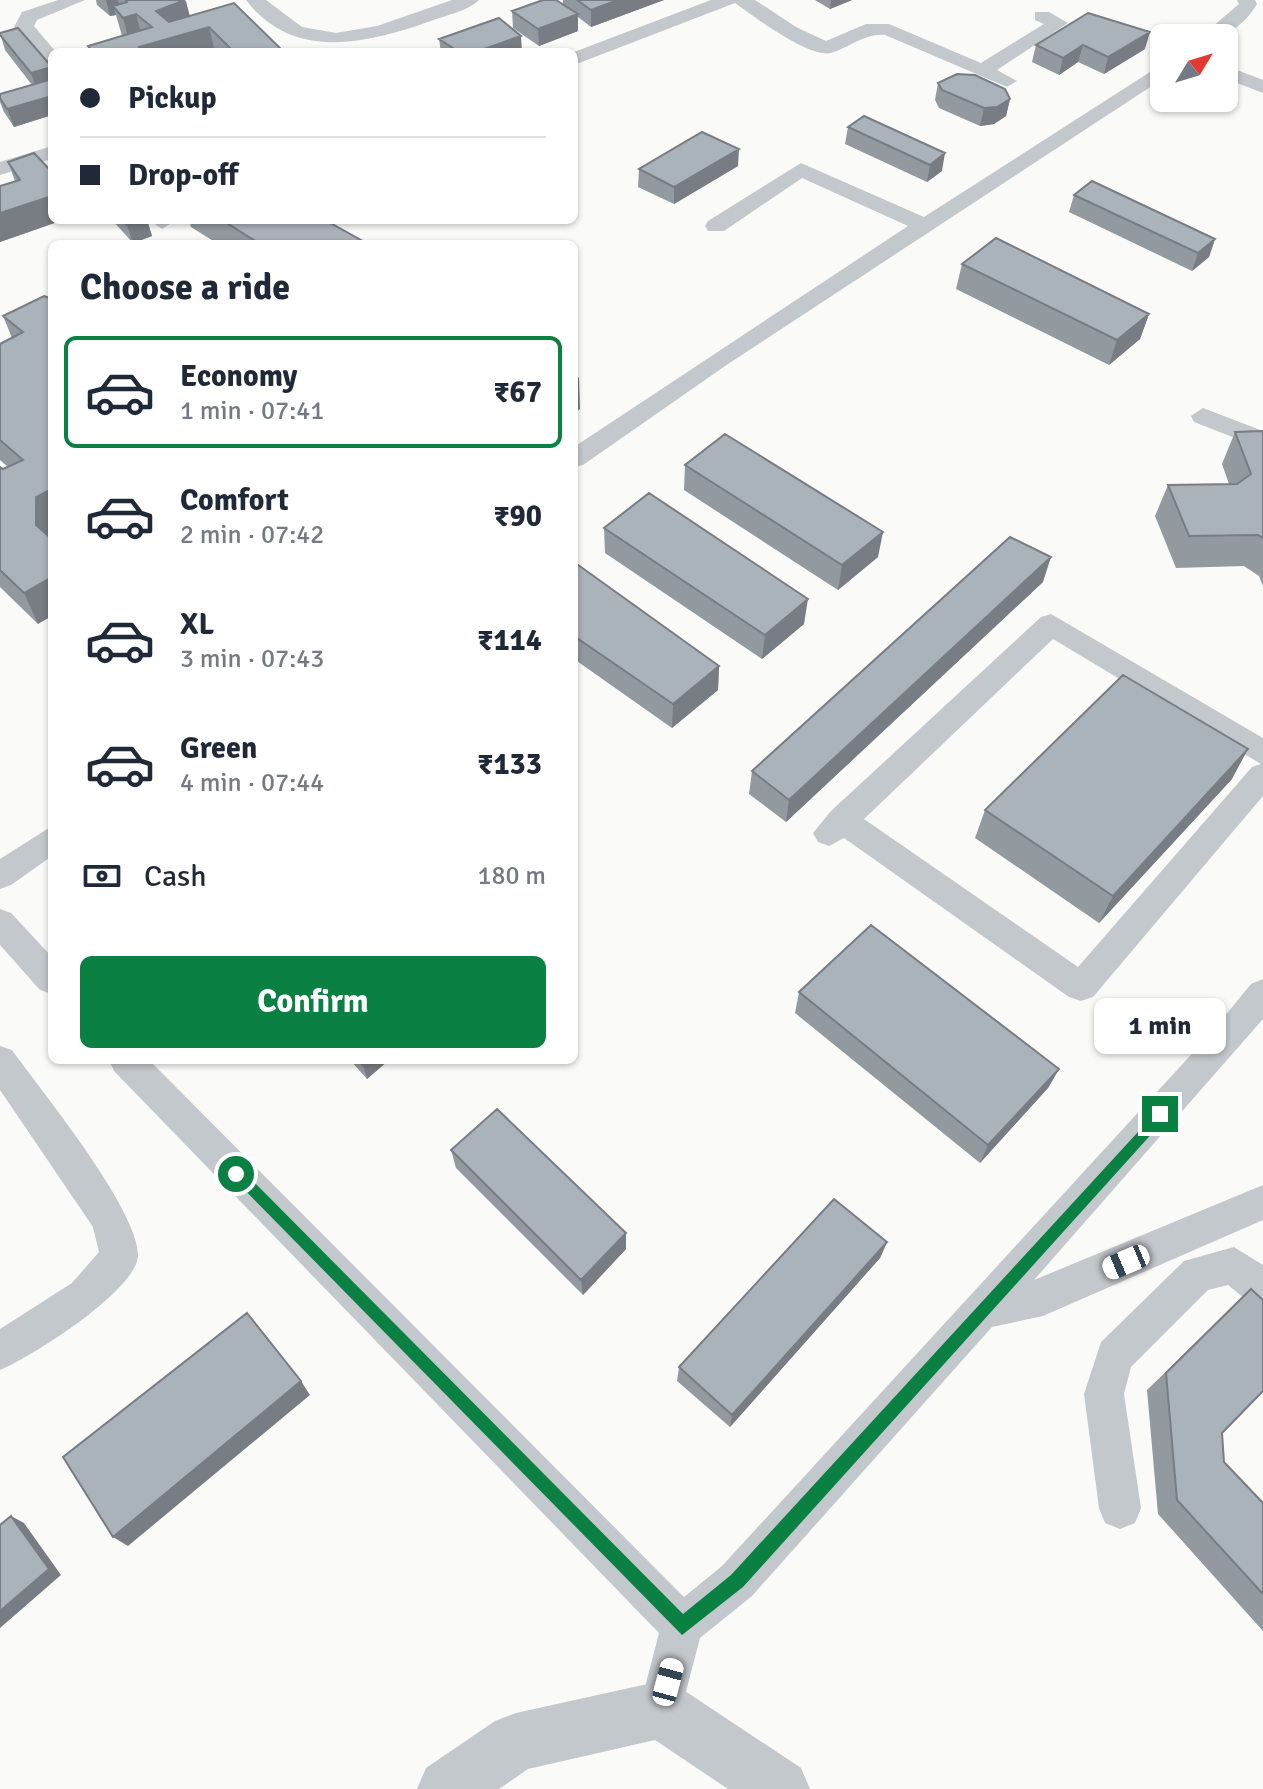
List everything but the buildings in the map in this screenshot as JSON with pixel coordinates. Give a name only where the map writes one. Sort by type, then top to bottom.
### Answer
[{"type":"street","points":[[48,54],[24,27],[29,16],[76,0]]},
{"type":"street","points":[[255,0],[294,31],[333,46],[470,0]]},
{"type":"street","points":[[578,57],[728,0]]},
{"type":"street","points":[[742,0],[789,31],[826,48],[873,28],[889,30],[1007,81]]},
{"type":"street","points":[[1228,24],[1241,15],[1248,4],[1246,0]]},
{"type":"street","points":[[983,70],[1059,23],[1042,16]]},
{"type":"street","points":[[1238,77],[1263,87]]},
{"type":"street","points":[[578,456],[679,383],[1150,78]]},
{"type":"street","points":[[0,169],[48,153]]},
{"type":"street","points":[[716,226],[801,169],[926,226]]},
{"type":"street","points":[[1203,416],[1263,441]]},
{"type":"street","points":[[1263,753],[1051,624],[835,828],[1081,987],[1263,775]]},
{"type":"street","points":[[0,876],[48,842]]},
{"type":"street","points":[[0,923],[48,976]]},
{"type":"street","points":[[661,1710],[682,1626],[737,1581],[1223,1044],[1263,994]]},
{"type":"street","points":[[0,1061],[110,1220],[119,1257],[85,1296],[0,1351]]},
{"type":"street","points":[[130,1064],[682,1626]]},
{"type":"street","points":[[982,1310],[1043,1297],[1263,1202]]},
{"type":"street","points":[[1120,1508],[1104,1394],[1115,1356],[1197,1274],[1234,1265],[1263,1290]]},
{"type":"street","points":[[447,1789],[516,1742],[661,1710],[780,1789]]},
{"type":"route","points":[[236,1174],[682,1626],[737,1581],[1160,1114]]}]
